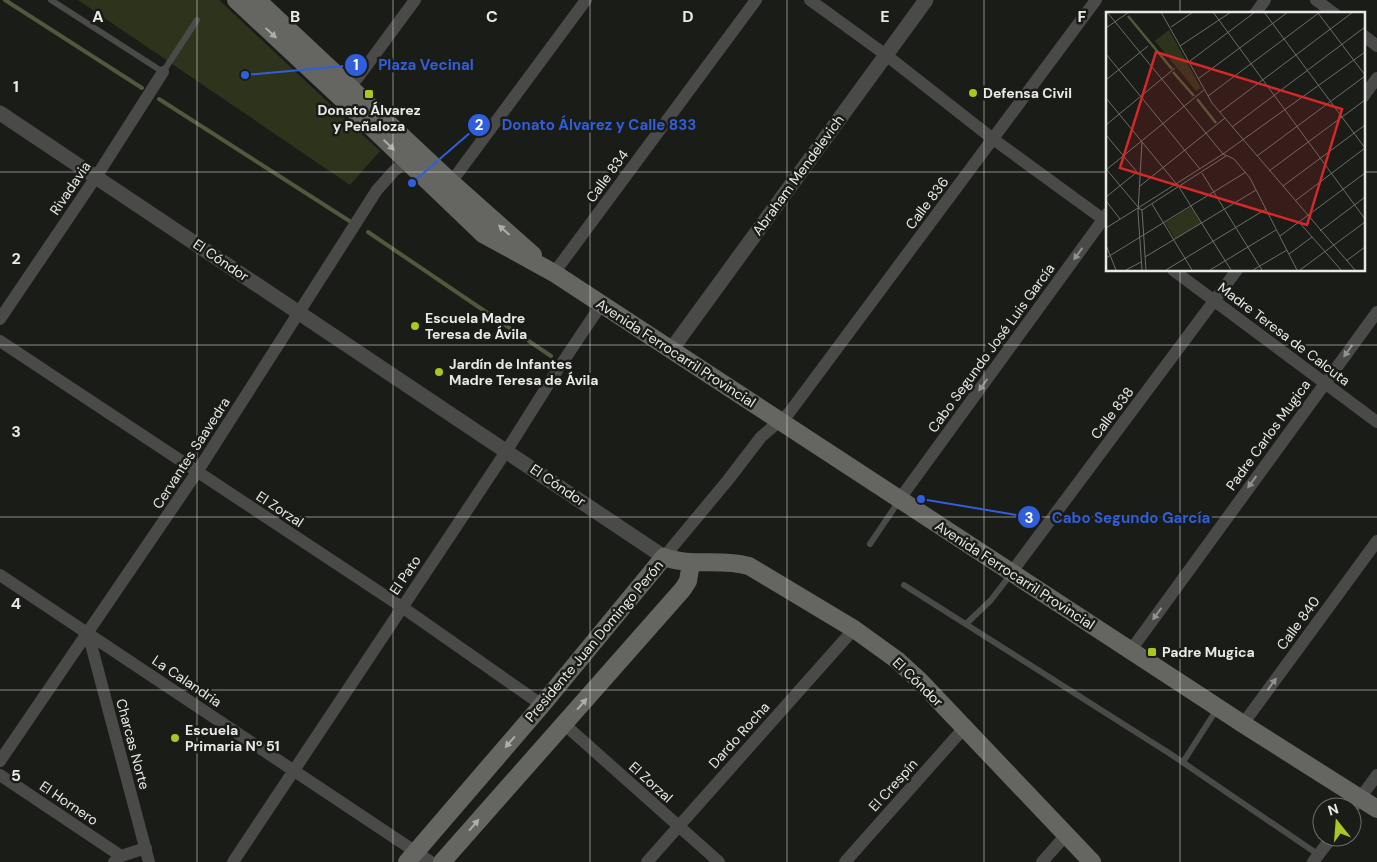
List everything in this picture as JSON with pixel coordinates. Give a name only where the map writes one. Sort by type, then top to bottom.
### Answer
[{"type":"main road","points":[[236,0],[345,92],[447,189]]},
{"type":"main road","points":[[257,0],[345,92],[406,161],[447,189]]},
{"type":"main road","name":"Avenida Ferrocarril Provincial","points":[[447,189],[554,274],[1218,707],[1346,797]]},
{"type":"main road","name":"El Cóndor","points":[[664,557],[691,563],[739,563],[749,566],[854,629],[897,660],[920,681],[1092,862]]},
{"type":"main road","name":"Presidente Juan Domingo Perón","points":[[411,857],[542,705],[664,557]]},
{"type":"main road","points":[[442,862],[683,589],[688,580],[691,563]]},
{"type":"main road","name":"Avenida Ferrocarril Provincial","points":[[1362,805],[1377,808]]},
{"type":"street","points":[[345,92],[415,0]]},
{"type":"street","points":[[447,189],[586,0]]},
{"type":"street","name":"Calle 834","points":[[554,274],[756,0]]},
{"type":"street","points":[[810,0],[886,54],[994,139],[1106,218]]},
{"type":"street","name":"Abraham Mendelevich","points":[[670,350],[926,0]]},
{"type":"street","name":"Calle 836","points":[[780,421],[789,413],[1096,0]]},
{"type":"street","points":[[1256,12],[1265,0]]},
{"type":"street","points":[[1316,0],[1331,12]]},
{"type":"street","points":[[1364,36],[1377,46]]},
{"type":"street","name":"Rivadavia","points":[[0,319],[96,177],[163,72]]},
{"type":"street","points":[[1364,96],[1377,78]]},
{"type":"street","name":"El Cóndor","points":[[0,113],[507,450],[664,557]]},
{"type":"street","name":"Cervantes Saavedra","points":[[0,761],[197,472],[377,190],[406,161]]},
{"type":"street","name":"Cabo Segundo José Luis García","points":[[899,500],[1106,218]]},
{"type":"street","name":"Madre Teresa de Calcuta","points":[[1174,271],[1377,422]]},
{"type":"street","name":"Calle 838","points":[[1011,573],[1236,271]]},
{"type":"street","name":"El Pato","points":[[233,862],[507,450],[601,305]]},
{"type":"street","name":"Padre Carlos Mugica","points":[[1131,650],[1377,312]]},
{"type":"street","name":"El Zorzal","points":[[0,341],[402,607],[542,705]]},
{"type":"street","name":"Presidente Juan Domingo Perón","points":[[664,557],[761,437],[780,421]]},
{"type":"street","name":"Calle 840","points":[[1243,724],[1377,541]]},
{"type":"street","name":"La Calandria","points":[[0,575],[295,770],[411,857],[431,862]]},
{"type":"street","name":"Dardo Rocha","points":[[647,862],[854,629]]},
{"type":"street","name":"Charcas Norte","points":[[88,633],[149,862]]},
{"type":"street","name":"El Zorzal","points":[[564,724],[719,862]]},
{"type":"street","name":"El Crespín","points":[[845,862],[964,728]]},
{"type":"street","name":"El Hornero","points":[[0,775],[117,859]]},
{"type":"street","points":[[1361,797],[1377,775]]},
{"type":"street","points":[[1042,862],[1066,835]]},
{"type":"street","points":[[1324,847],[1316,858],[1330,862]]},
{"type":"street","points":[[117,859],[146,848]]},
{"type":"lane","points":[[51,0],[163,72],[197,20]]},
{"type":"lane","points":[[870,544],[899,500]]},
{"type":"lane","points":[[967,623],[991,600],[1011,573]]},
{"type":"lane","points":[[904,585],[967,623],[1183,762],[1316,858]]},
{"type":"lane","points":[[1183,762],[1218,707]]},
{"type":"green space","points":[[78,0],[219,0],[380,151],[350,185]]},
{"type":"waterway","points":[[5,0],[142,88]]},
{"type":"waterway","points":[[159,99],[351,222]]},
{"type":"waterway","points":[[368,232],[551,356]]},
{"type":"place","name":"Plaza Vecinal","points":[[245,75]]},
{"type":"place","name":"Defensa Civil","points":[[973,93]]},
{"type":"place","name":"Donato Álvarez y Peñaloza","points":[[369,94]]},
{"type":"place","name":"Donato Álvarez y Calle 833","points":[[412,183]]},
{"type":"place","name":"Escuela Madre Teresa de Ávila","points":[[415,326]]},
{"type":"place","name":"Jardín de Infantes Madre Teresa de Ávila","points":[[439,372]]},
{"type":"place","name":"Cabo Segundo García","points":[[921,499]]},
{"type":"place","name":"Padre Mugica","points":[[1152,652]]},
{"type":"place","name":"Escuela Primaria Nº 51","points":[[175,738]]}]
